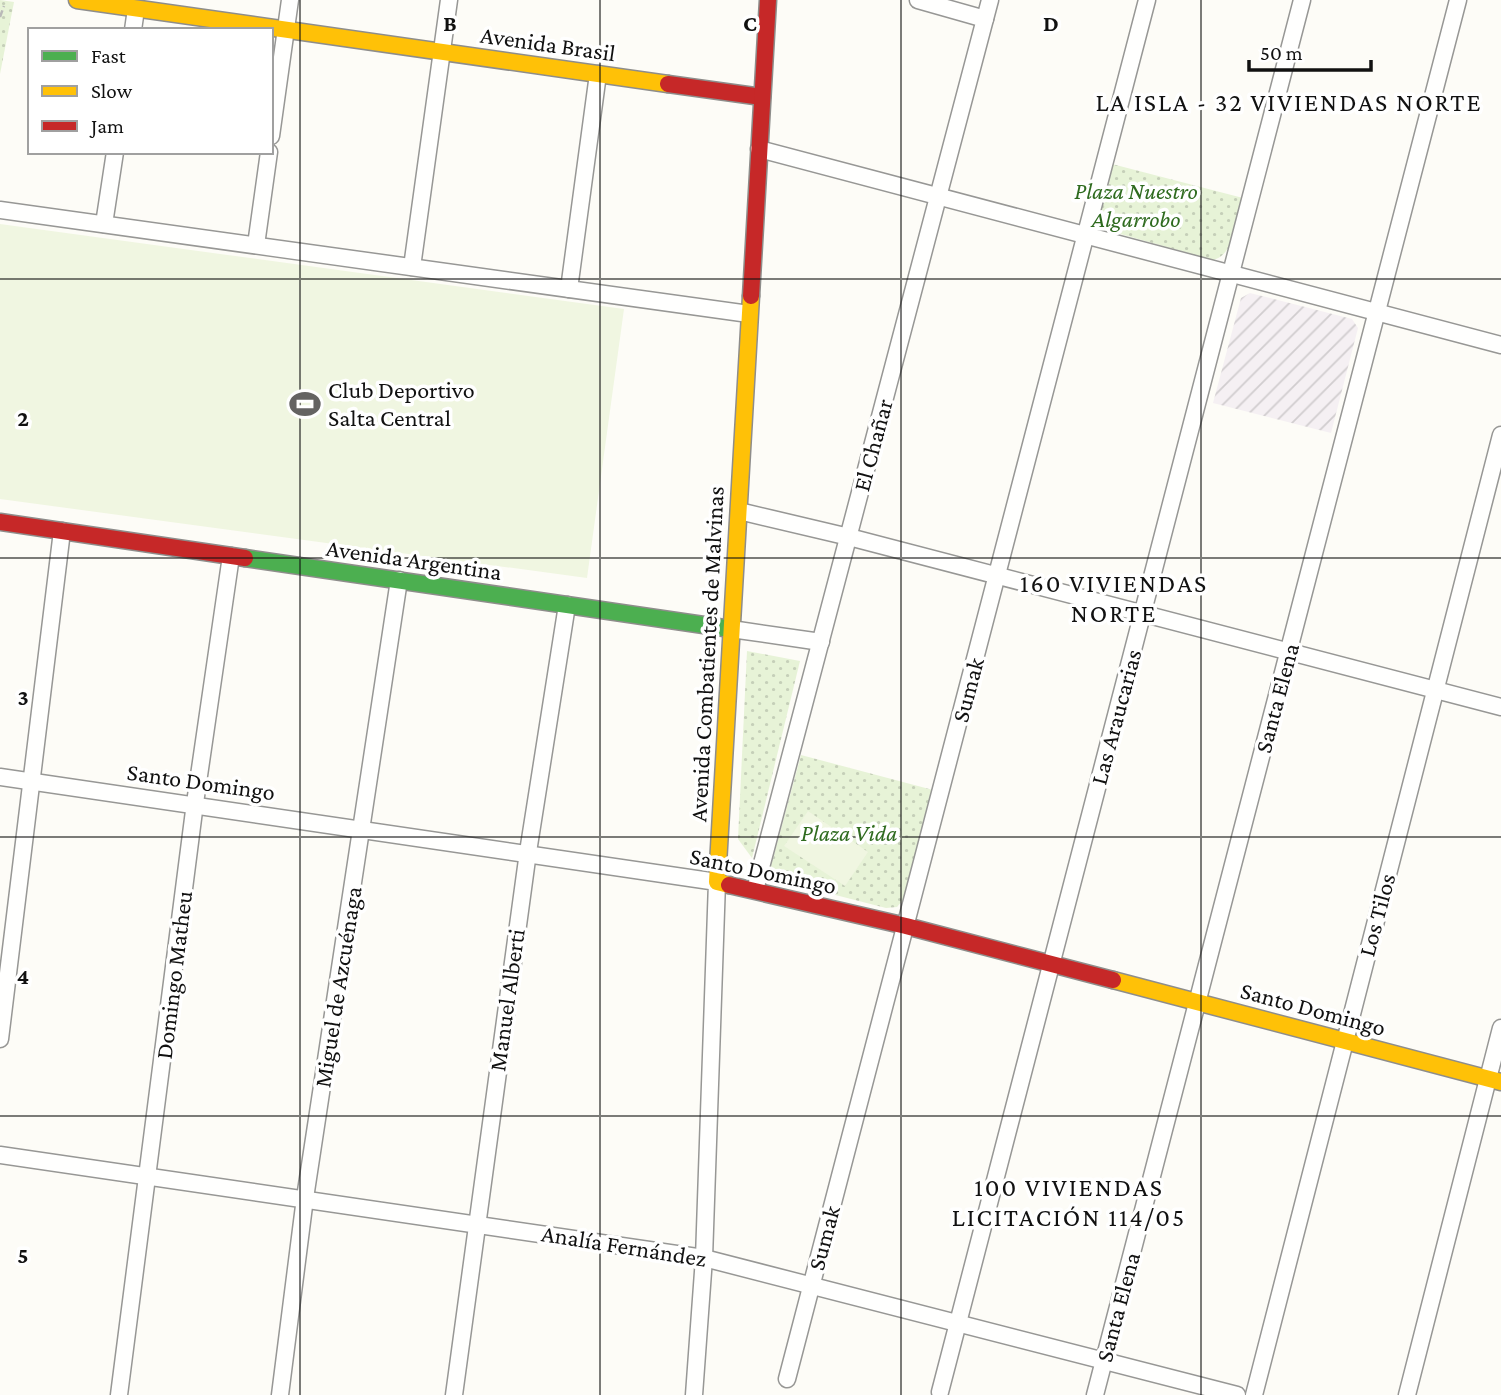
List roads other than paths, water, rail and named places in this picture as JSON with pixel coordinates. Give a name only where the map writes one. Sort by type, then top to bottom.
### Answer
[{"type":"street","name":"Avenida Brasil","points":[[77,0],[272,28]]},
{"type":"street","points":[[273,122],[290,0]]},
{"type":"street","points":[[412,267],[449,0]]},
{"type":"street","name":"Avenida Combatientes de Malvinas","points":[[694,1395],[704,1258],[717,882],[768,0]]},
{"type":"street","points":[[918,0],[985,19]]},
{"type":"street","name":"El Chañar","points":[[755,890],[990,0]]},
{"type":"street","name":"Sumak","points":[[787,1379],[1147,0]]},
{"type":"street","name":"Las Araucarias","points":[[940,1392],[1302,0]]},
{"type":"street","name":"Santa Elena","points":[[1095,1395],[1458,0]]},
{"type":"street","points":[[133,28],[136,9]]},
{"type":"street","name":"Avenida Brasil","points":[[273,28],[762,97]]},
{"type":"street","points":[[569,289],[598,74]]},
{"type":"street","points":[[759,149],[1501,345]]},
{"type":"street","points":[[104,224],[115,154]]},
{"type":"street","points":[[256,245],[269,154]]},
{"type":"street","points":[[0,210],[749,314]]},
{"type":"street","name":"Los Tilos","points":[[1254,1395],[1501,435]]},
{"type":"street","points":[[739,511],[849,537],[1501,707]]},
{"type":"street","name":"Avenida Argentina","points":[[0,522],[821,642]]},
{"type":"street","points":[[0,1039],[62,531]]},
{"type":"street","name":"Domingo Matheu","points":[[120,1395],[195,803],[231,556]]},
{"type":"street","name":"Miguel de Azcuénaga","points":[[280,1395],[305,1198],[399,580]]},
{"type":"street","name":"Manuel Alberti","points":[[454,1395],[528,852],[567,605]]},
{"type":"street","name":"Santo Domingo","points":[[0,777],[195,803],[717,882],[905,926],[1494,1081]]},
{"type":"street","points":[[1407,1395],[1494,1081],[1501,1028]]},
{"type":"street","name":"Analía Fernández","points":[[0,1154],[704,1258],[1237,1395]]},
{"type":"place","name":"Club Deportivo Salta Central","points":[[305,404]]},
{"type":"district","name":"LA ISLA - 32 VIVIENDAS NORTE","points":[[1289,102]]},
{"type":"district","name":"160 VIVIENDAS NORTE","points":[[1114,598]]},
{"type":"district","name":"100 VIVIENDAS LICITACIÓN 114/05","points":[[1069,1202]]},
{"type":"park label","name":"Plaza Nuestro Algarrobo","points":[[1136,205]]},
{"type":"park label","name":"Plaza Vida","points":[[849,833]]}]
